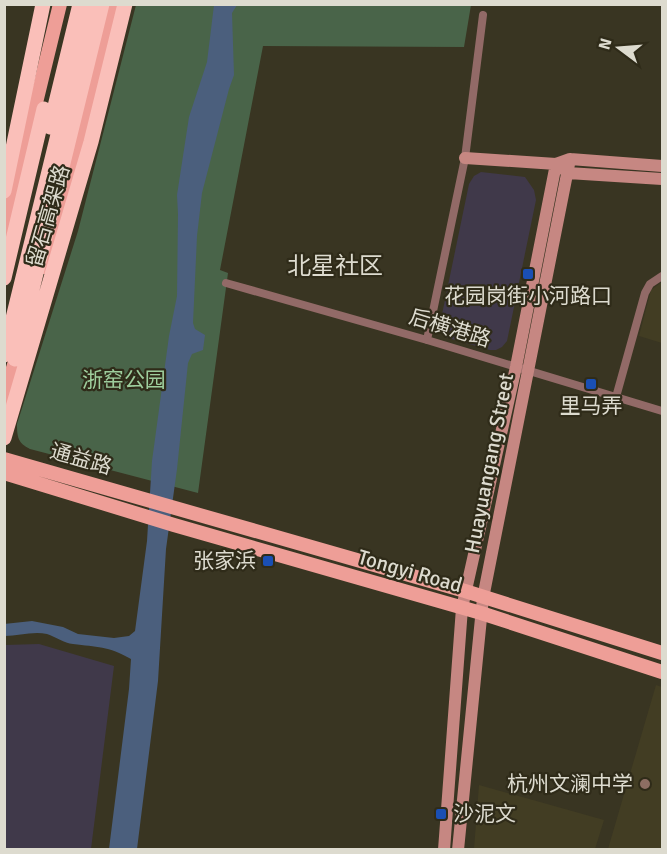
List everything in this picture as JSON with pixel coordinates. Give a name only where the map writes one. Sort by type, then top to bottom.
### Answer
[{"type":"highway","points":[[6,200],[43,4]]},
{"type":"highway","points":[[5,277],[69,4]]},
{"type":"highway","name":"留石高架路","points":[[4,312],[80,4]]},
{"type":"highway","name":"留石高架路","points":[[10,357],[90,4]]},
{"type":"highway","points":[[10,357],[44,247],[102,4]]},
{"type":"highway","name":"留石高架路","points":[[4,438],[86,163],[125,4]]},
{"type":"main road","points":[[4,234],[6,200],[60,4]]},
{"type":"main road","points":[[4,398],[10,357],[58,224],[112,4]]},
{"type":"main road","name":"通益路","points":[[4,459],[146,499]]},
{"type":"main road","name":"通益路","points":[[4,473],[143,515]]},
{"type":"main road","name":"Tongyi Road","points":[[146,499],[465,591],[663,653]]},
{"type":"main road","name":"Tongyi Road","points":[[143,515],[481,613],[663,672]]},
{"type":"street","points":[[427,340],[465,158],[483,15]]},
{"type":"street","points":[[465,158],[556,164],[570,159],[663,166]]},
{"type":"street","name":"Huayuangang Street","points":[[444,849],[465,591],[521,369],[570,159]]},
{"type":"street","points":[[556,164],[568,173],[663,179]]},
{"type":"street","name":"Huayuangang Street","points":[[458,849],[483,598],[556,164]]},
{"type":"street","points":[[616,397],[645,293],[650,284],[663,276]]},
{"type":"street","name":"后横港路","points":[[226,283],[663,411]]},
{"type":"shaded area","points":[[481,172],[525,177],[534,190],[536,200],[507,341],[496,350],[445,337],[440,331],[469,184],[474,176]]},
{"type":"shaded area","points":[[662,282],[662,343],[639,336],[651,290]]},
{"type":"shaded area","points":[[39,644],[114,666],[91,849],[5,849],[5,645]]},
{"type":"shaded area","name":"杭州文澜中学","points":[[656,685],[662,687],[662,849],[608,849]]},
{"type":"shaded area","points":[[479,785],[604,820],[595,849],[474,849]]},
{"type":"green space","name":"浙窑公园","points":[[136,5],[471,5],[464,47],[263,46],[220,270],[228,273],[198,493],[30,449],[21,442],[17,433],[17,424],[78,231]]},
{"type":"water","points":[[214,5],[237,5],[232,13],[234,75],[202,193],[197,236],[193,323],[195,329],[205,335],[203,350],[192,354],[188,363],[166,549],[158,681],[137,849],[109,849],[131,659],[109,649],[70,643],[47,634],[5,636],[4,624],[32,621],[63,627],[78,634],[114,638],[129,636],[135,631],[147,541],[152,461],[169,336],[177,296],[177,195],[189,117],[207,62]]},
{"type":"place","name":"花园岗街小河路口","points":[[528,274]]},
{"type":"place","name":"里马弄","points":[[591,384]]},
{"type":"place","name":"张家浜","points":[[268,561]]},
{"type":"place","name":"杭州文澜中学","points":[[645,784]]},
{"type":"place","name":"沙泥文","points":[[441,814]]},
{"type":"district","name":"北星社区","points":[[335,266]]}]
